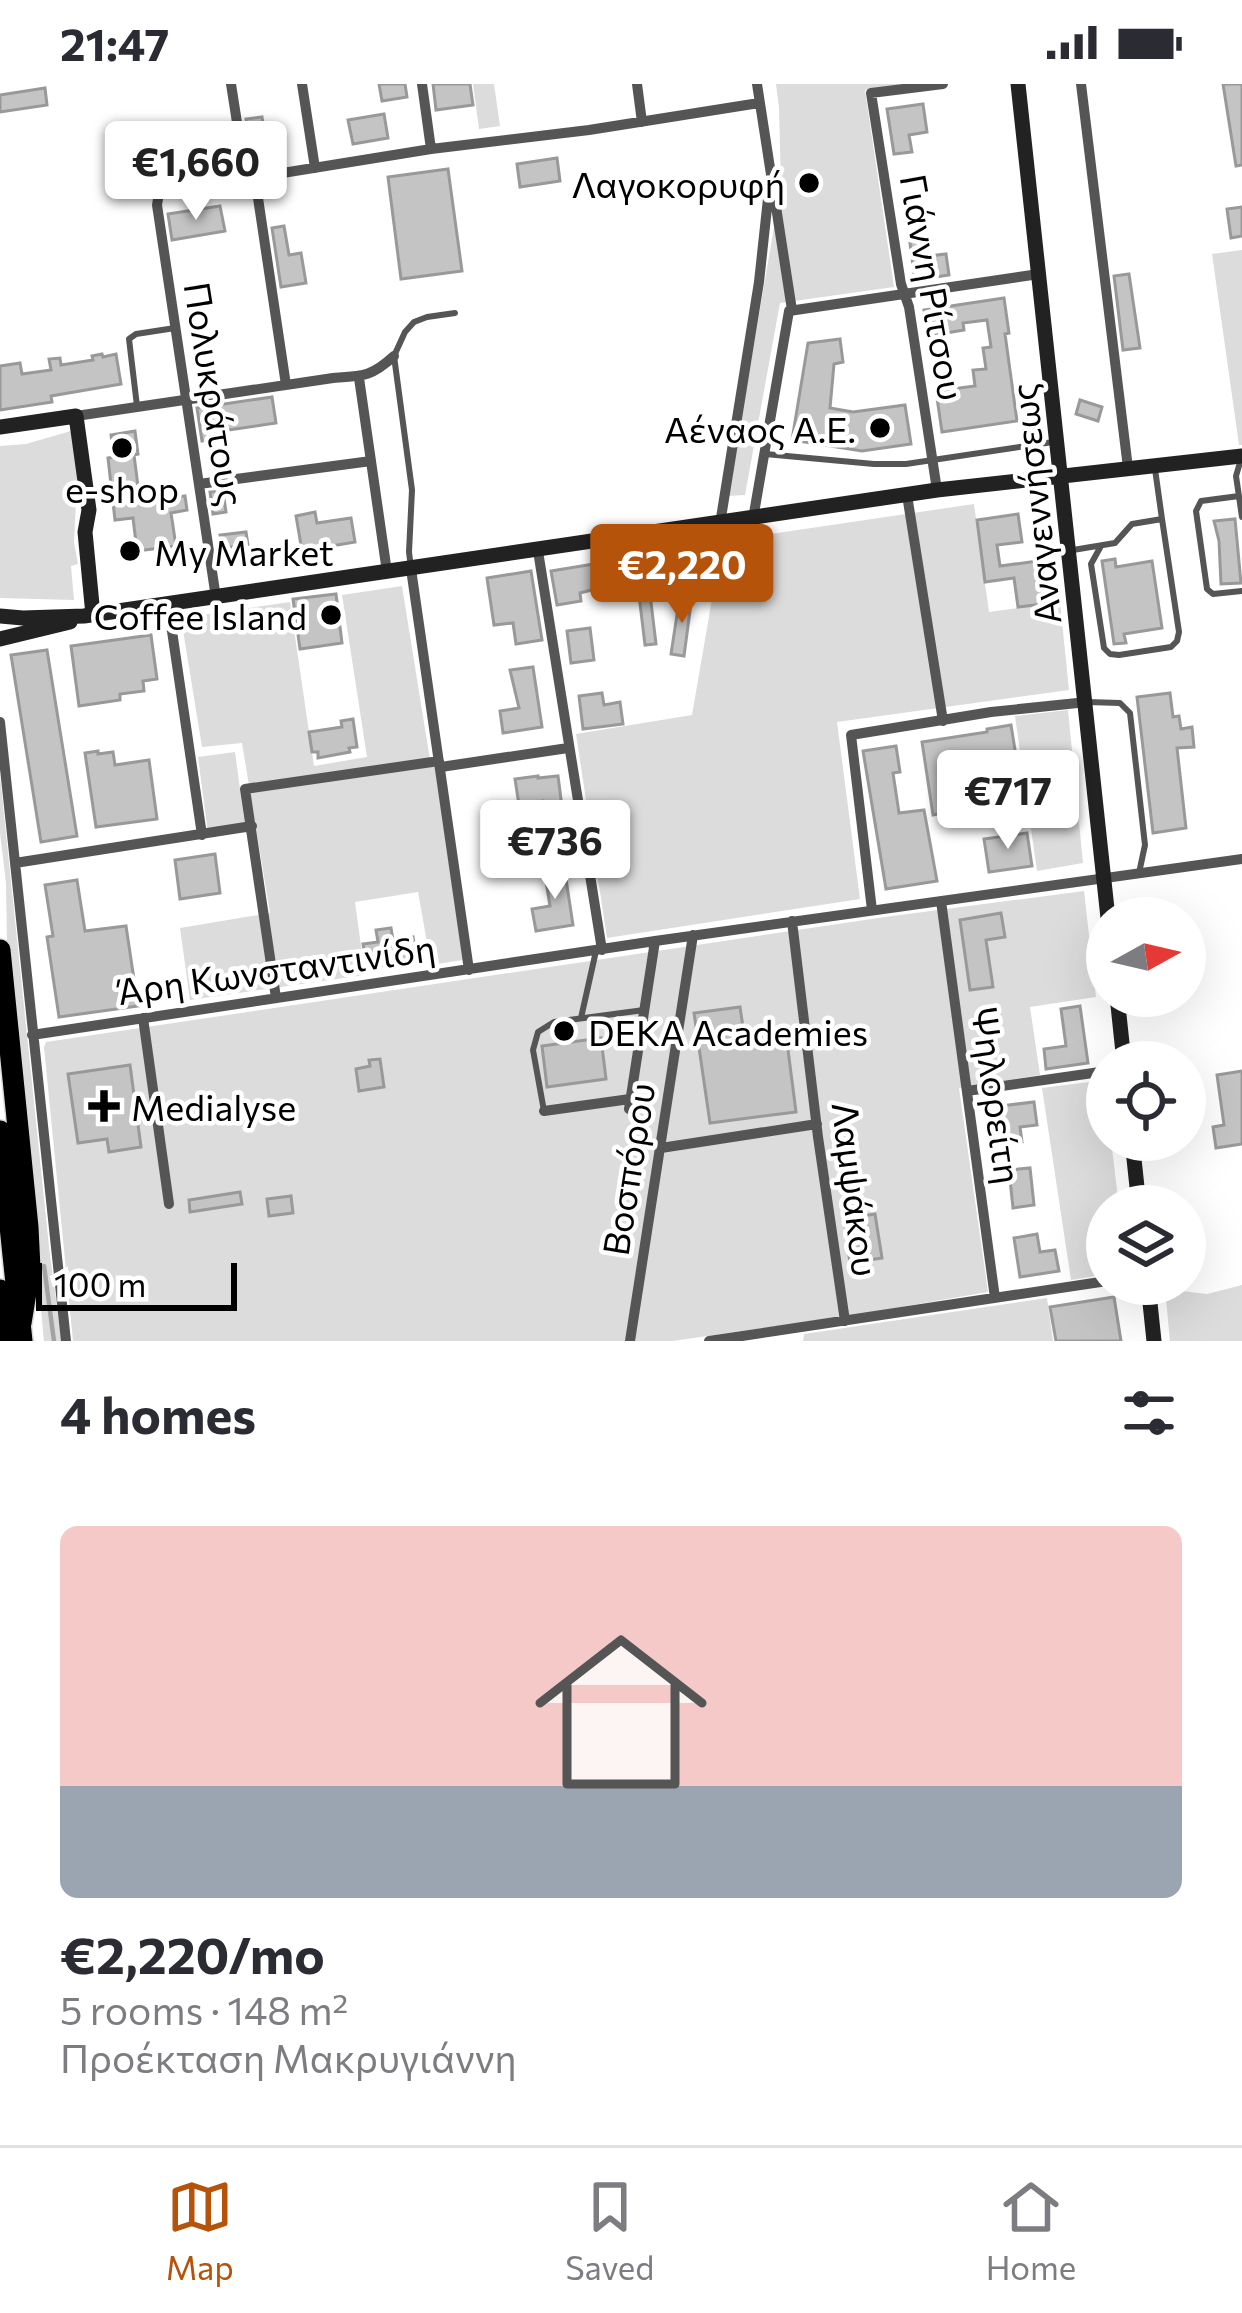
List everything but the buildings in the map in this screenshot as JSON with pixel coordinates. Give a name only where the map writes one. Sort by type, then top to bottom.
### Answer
[{"type":"highway","points":[[0,950],[30,1268],[16,1335]]},
{"type":"highway","points":[[0,1132],[16,1335]]},
{"type":"highway","points":[[0,1290],[16,1335]]},
{"type":"main road","name":"Αναγεννήσεως","points":[[1018,84],[1105,897]]},
{"type":"main road","points":[[0,427],[76,416],[89,510],[85,532],[88,616]]},
{"type":"main road","points":[[0,639],[88,616],[937,490],[1242,456]]},
{"type":"main road","points":[[0,616],[88,616]]},
{"type":"main road","points":[[1150,1305],[1154,1341]]},
{"type":"street","points":[[231,84],[286,386]]},
{"type":"street","points":[[302,84],[315,168]]},
{"type":"street","points":[[422,84],[431,149]]},
{"type":"street","points":[[637,84],[642,122]]},
{"type":"street","points":[[753,519],[788,316],[757,84]]},
{"type":"street","name":"Γιάννη Ρίτσου","points":[[937,490],[871,93],[943,84]]},
{"type":"street","points":[[1081,84],[1128,469]]},
{"type":"street","points":[[250,179],[759,103]]},
{"type":"street","name":"Πολυκράτους","points":[[216,598],[157,199],[163,191],[250,179]]},
{"type":"street","points":[[720,524],[759,282],[770,180]]},
{"type":"street","points":[[788,316],[903,293],[1039,274]]},
{"type":"street","points":[[76,416],[359,378],[374,373],[394,356]]},
{"type":"street","points":[[359,378],[387,572]]},
{"type":"street","points":[[199,484],[371,461]]},
{"type":"street","points":[[908,495],[943,721]]},
{"type":"street","points":[[538,551],[599,951]]},
{"type":"street","points":[[411,569],[469,970]]},
{"type":"street","points":[[168,604],[202,835]]},
{"type":"street","points":[[872,910],[850,735],[1087,702]]},
{"type":"street","points":[[0,722],[66,1341]]},
{"type":"street","points":[[276,998],[245,789],[568,748]]},
{"type":"street","points":[[15,863],[251,826]]},
{"type":"street","name":"Άρη Κωνσταντινίδη","points":[[32,1035],[655,940],[1242,859]]},
{"type":"street","name":"Ψηλορείτη","points":[[941,901],[995,1298]]},
{"type":"street","name":"Λαμψάκου","points":[[792,921],[845,1321]]},
{"type":"street","name":"Βοσπόρου","points":[[630,1341],[693,935]]},
{"type":"street","name":"Βοσπόρου","points":[[544,1111],[629,1104],[655,940]]},
{"type":"street","points":[[143,1018],[169,1204]]},
{"type":"street","points":[[967,1091],[1086,1074]]},
{"type":"street","points":[[661,1148],[818,1124]]},
{"type":"street","points":[[709,1341],[1086,1284]]},
{"type":"lane","points":[[411,569],[412,490],[394,356],[414,322],[455,313]]},
{"type":"lane","points":[[137,407],[129,339],[175,328]]},
{"type":"lane","points":[[765,454],[874,464],[1057,441]]},
{"type":"lane","points":[[1242,456],[1236,476],[1242,517]]},
{"type":"lane","points":[[1101,546],[1091,563],[1104,648],[1119,656],[1171,647],[1179,632],[1154,466]]},
{"type":"lane","points":[[1239,496],[1201,501],[1196,512],[1207,589],[1217,594],[1242,591]]},
{"type":"lane","points":[[1070,551],[1115,543],[1132,524],[1162,519]]},
{"type":"lane","points":[[1087,702],[1120,703],[1129,711],[1144,840],[1139,873]]},
{"type":"lane","points":[[581,1018],[599,951]]},
{"type":"lane","points":[[544,1111],[535,1037],[548,1024],[644,1010]]},
{"type":"shaded area","points":[[473,84],[494,84],[500,126],[479,129]]},
{"type":"shaded area","points":[[776,84],[903,84],[865,90],[894,287],[780,303],[745,495],[728,496],[781,186]]},
{"type":"shaded area","points":[[1242,250],[1242,445],[1239,445],[1212,254]]},
{"type":"shaded area","points":[[71,431],[82,502],[76,503],[78,564],[71,566],[74,600],[0,598],[0,446]]},
{"type":"shaded area","points":[[974,504],[989,612],[1060,602],[1069,690],[837,722],[860,899],[607,938],[576,734],[692,715],[722,541]]},
{"type":"shaded area","points":[[402,586],[463,960],[431,965],[418,892],[355,902],[365,975],[190,1000],[180,928],[270,913],[242,743],[202,747],[181,618],[290,602],[314,766],[367,757],[342,595]]},
{"type":"shaded area","points":[[1068,710],[1083,863],[1037,871],[1015,716]]},
{"type":"shaded area","points":[[235,752],[245,826],[208,833],[198,757]]},
{"type":"shaded area","points":[[0,776],[62,1341],[44,1341],[7,949]]},
{"type":"shaded area","points":[[1084,891],[1086,999],[1030,1007],[1040,1075],[959,1088],[988,1292],[673,1341],[73,1341],[46,1042]]},
{"type":"shaded area","points":[[1086,1082],[1086,1161],[1114,1161],[1116,1185],[1086,1185],[1086,1278],[1071,1280],[1042,1088]]},
{"type":"shaded area","points":[[1242,1285],[1242,1341],[1170,1341],[1167,1305],[1206,1305],[1207,1294]]},
{"type":"shaded area","points":[[1047,1298],[1053,1341],[803,1341],[804,1334]]},
{"type":"waterway","points":[[44,1266],[54,1341]]},
{"type":"place","name":"Λαγοκορυφή","points":[[809,183]]},
{"type":"place","name":"Αέναος Α.Ε.","points":[[880,428]]},
{"type":"place","name":"e-shop","points":[[122,448]]},
{"type":"place","name":"Μy Μarket","points":[[130,551]]},
{"type":"place","name":"Coffee Island","points":[[331,615]]},
{"type":"place","name":"DEKA Academies","points":[[564,1031]]},
{"type":"place","name":"Medialyse","points":[[104,1106]]}]
